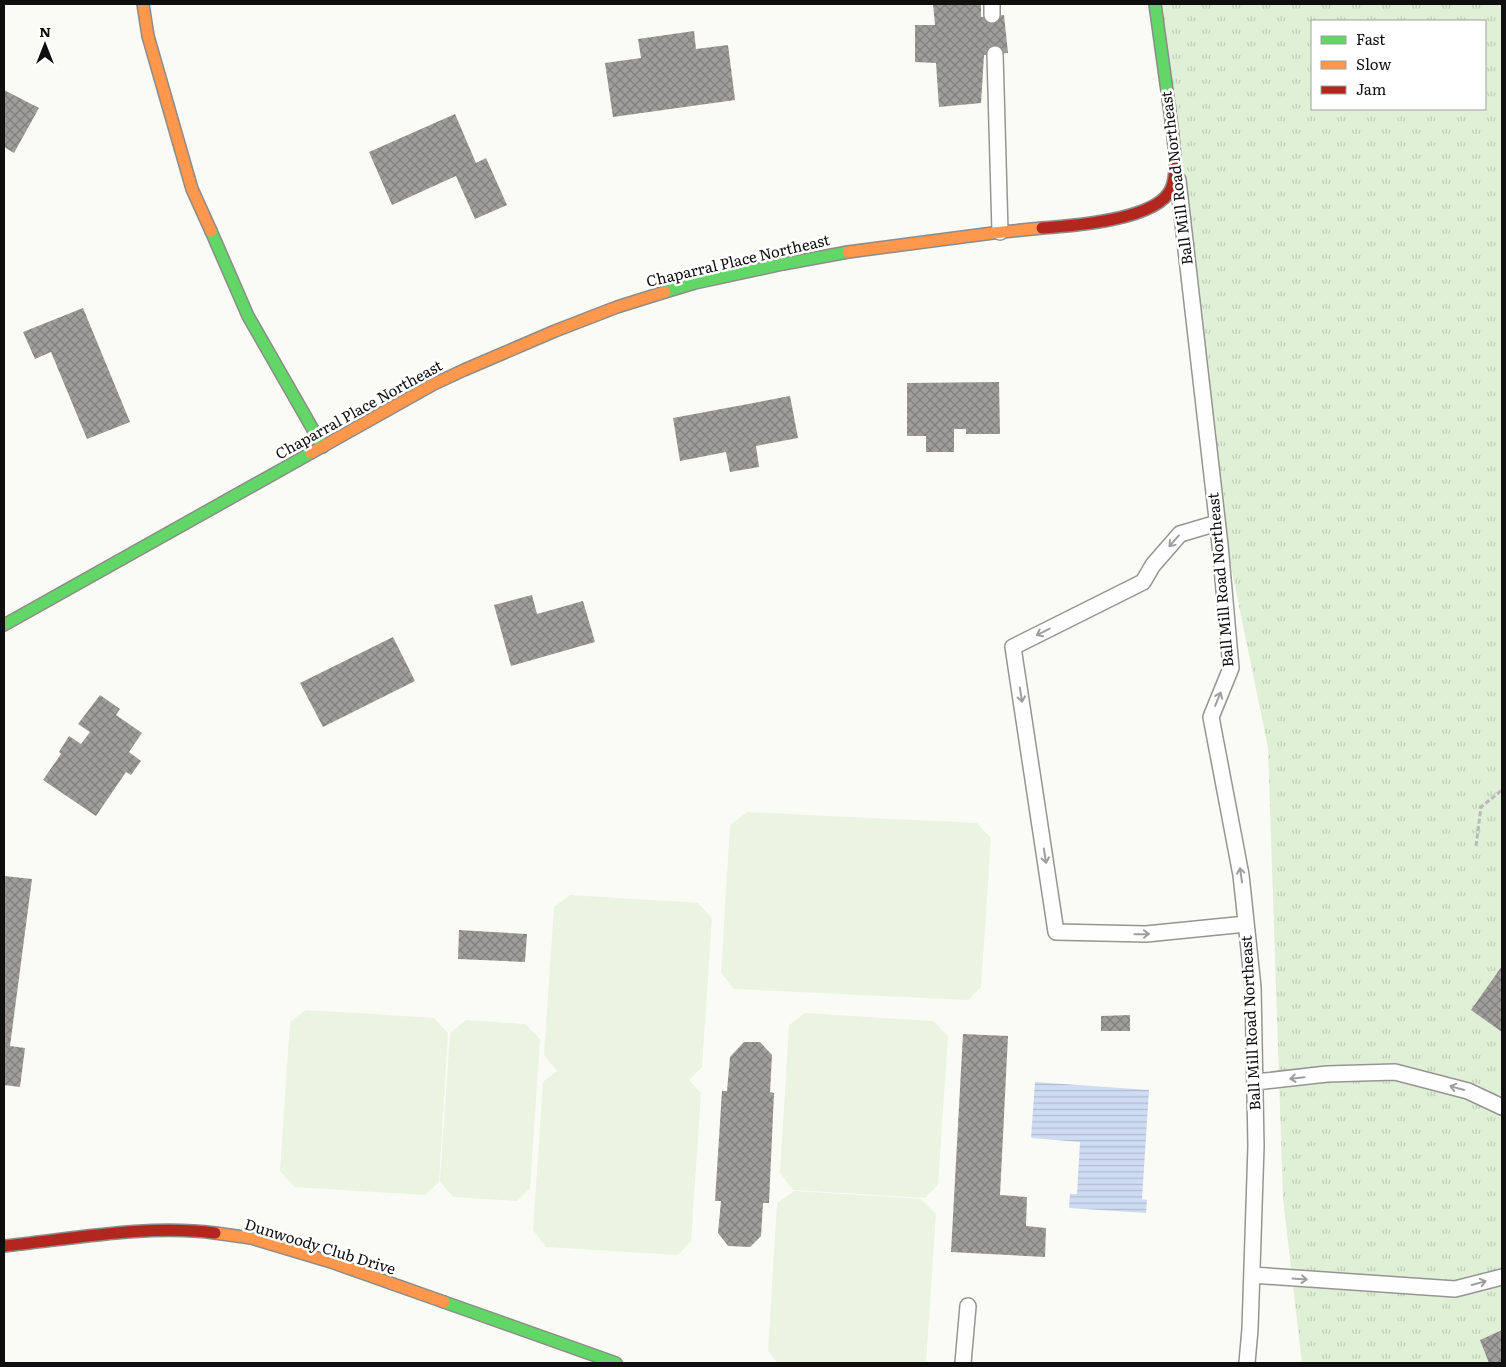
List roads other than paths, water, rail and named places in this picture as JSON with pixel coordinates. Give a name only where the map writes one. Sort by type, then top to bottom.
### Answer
[{"type":"street","points":[[143,4],[148,36],[192,189],[248,316],[323,447]]},
{"type":"street","name":"Ball Mill Road Northeast","points":[[1155,4],[1174,143]]},
{"type":"street","name":"Chaparral Place Northeast","points":[[4,625],[434,384],[506,350],[593,314],[682,286],[825,255],[1000,232],[1115,220],[1143,212],[1157,204],[1170,190],[1175,177],[1174,143]]},
{"type":"street","name":"Dunwoody Club Drive","points":[[4,1246],[143,1231],[200,1231],[251,1238],[330,1262],[616,1363]]},
{"type":"lane","points":[[995,54],[1000,232]]},
{"type":"lane","name":"Ball Mill Road Northeast","points":[[1174,143],[1217,523],[1231,668],[1211,717],[1241,875],[1253,987],[1256,1146],[1248,1363]]},
{"type":"lane","points":[[1217,523],[1180,534],[1153,565],[1143,582],[1013,647],[1056,932],[1146,934],[1246,924]]},
{"type":"lane","points":[[1256,1082],[1327,1074],[1395,1072],[1468,1091],[1502,1107]]},
{"type":"lane","points":[[1252,1275],[1455,1289],[1502,1277]]},
{"type":"lane","points":[[963,1363],[968,1306]]},
{"type":"water","points":[[1035,1082],[1149,1090],[1142,1199],[1147,1200],[1146,1213],[1069,1208],[1070,1194],[1077,1194],[1080,1142],[1031,1138]]}]
